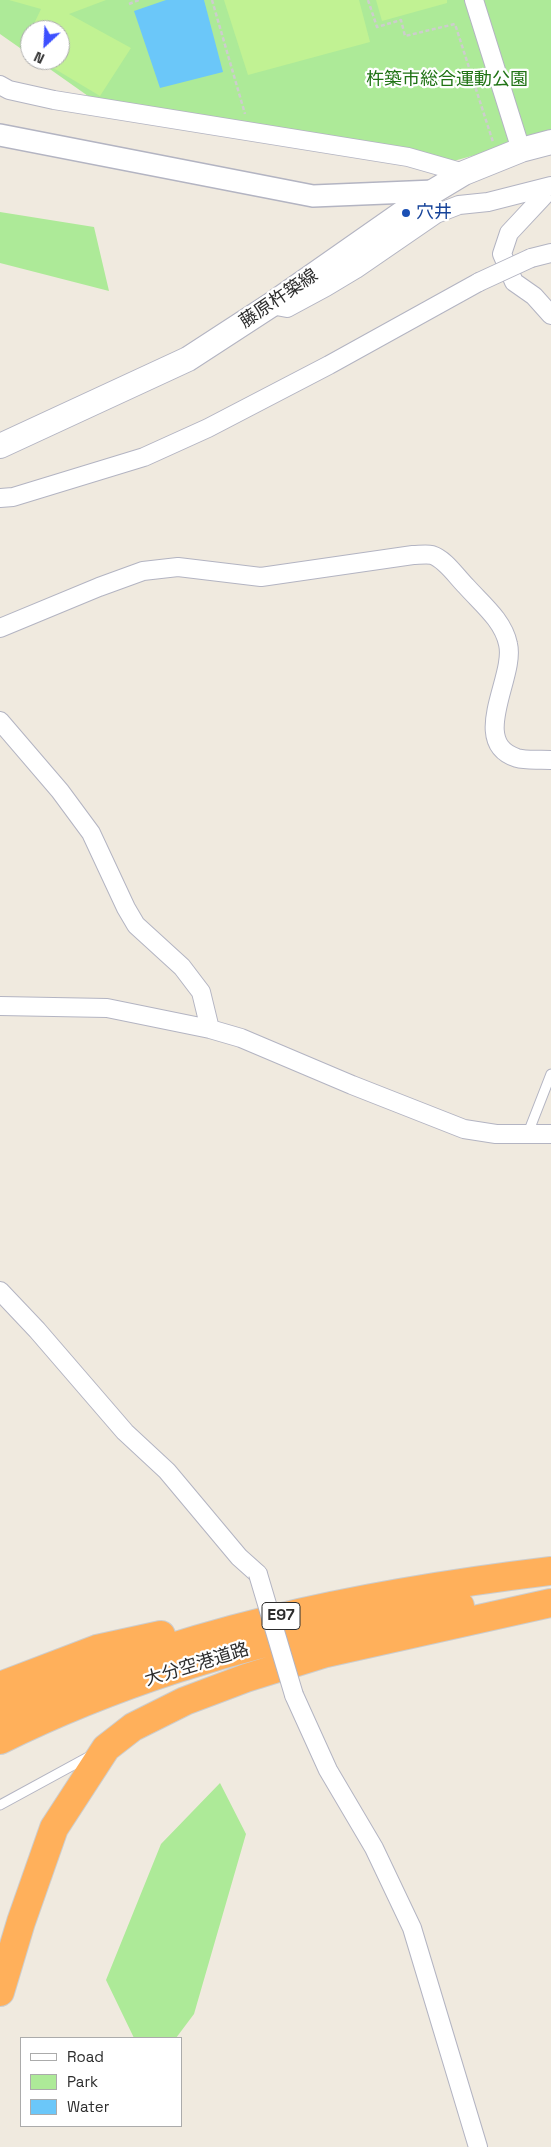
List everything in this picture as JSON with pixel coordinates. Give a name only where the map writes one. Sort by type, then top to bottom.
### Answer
[{"type":"highway","name":"大分空港道路","points":[[0,1740],[17,1715],[60,1687],[154,1653],[281,1616],[339,1603],[551,1571]]},
{"type":"highway","points":[[0,1686],[97,1649],[155,1636],[229,1615],[302,1599],[482,1580]]},
{"type":"highway","name":"大分空港道路","points":[[17,1715],[74,1706],[156,1677],[284,1639],[359,1622],[551,1594]]},
{"type":"highway","points":[[0,1992],[21,1922],[54,1828],[106,1748],[141,1723],[185,1701],[246,1678],[326,1653],[551,1603]]},
{"type":"main road","name":"藤原杵築線","points":[[0,446],[188,359],[271,306],[434,191],[464,173],[521,150],[551,142]]},
{"type":"street","points":[[474,0],[521,150]]},
{"type":"street","points":[[0,85],[9,90],[54,100],[408,157],[464,173]]},
{"type":"street","points":[[0,135],[313,196],[434,191]]},
{"type":"street","points":[[271,306],[287,308],[326,287],[356,269],[436,214],[459,205],[488,202],[551,187]]},
{"type":"street","points":[[551,187],[509,233],[502,254],[514,282],[534,296],[551,315]]},
{"type":"street","points":[[0,498],[13,497],[144,457],[208,428],[329,365],[479,282],[531,258],[551,253]]},
{"type":"street","points":[[0,628],[143,571],[178,568],[261,577],[413,555],[432,555],[444,563],[502,626],[509,646],[507,668],[495,719],[496,741],[505,753],[519,759],[551,760]]},
{"type":"street","points":[[0,721],[60,792],[91,833],[126,908],[136,925],[182,967],[200,992],[210,1029]]},
{"type":"street","points":[[0,1006],[107,1008],[210,1029],[241,1038],[352,1085],[464,1129],[496,1134],[551,1134]]},
{"type":"street","points":[[0,1291],[37,1330],[124,1432],[166,1471],[239,1557],[258,1574],[294,1695],[328,1770],[374,1848],[412,1928],[478,2147]]},
{"type":"lane","points":[[528,1133],[551,1074]]},
{"type":"lane","points":[[0,1805],[106,1748]]},
{"type":"path","points":[[129,4],[139,0]]},
{"type":"path","points":[[212,0],[250,132]]},
{"type":"path","points":[[368,0],[377,27],[401,20],[405,36],[455,24],[494,147]]},
{"type":"green space","name":"杵築市総合運動公園","points":[[0,0],[551,0],[551,134],[450,162],[98,103],[51,70],[70,70],[70,20],[20,20],[20,48],[0,34]]},
{"type":"green space","points":[[9,0],[106,0],[69,14],[131,48],[100,96],[57,70],[70,70],[70,20],[36,20],[41,9]]},
{"type":"green space","points":[[224,0],[359,0],[370,42],[248,75]]},
{"type":"green space","points":[[376,0],[447,0],[447,3],[382,21]]},
{"type":"green space","points":[[0,212],[94,227],[109,291],[0,263]]},
{"type":"green space","points":[[220,1783],[246,1834],[194,2014],[177,2037],[134,2037],[106,1980],[161,1844]]},
{"type":"water","points":[[166,0],[204,0],[223,72],[160,88],[134,11]]},
{"type":"place","name":"穴井","points":[[406,213]]}]
